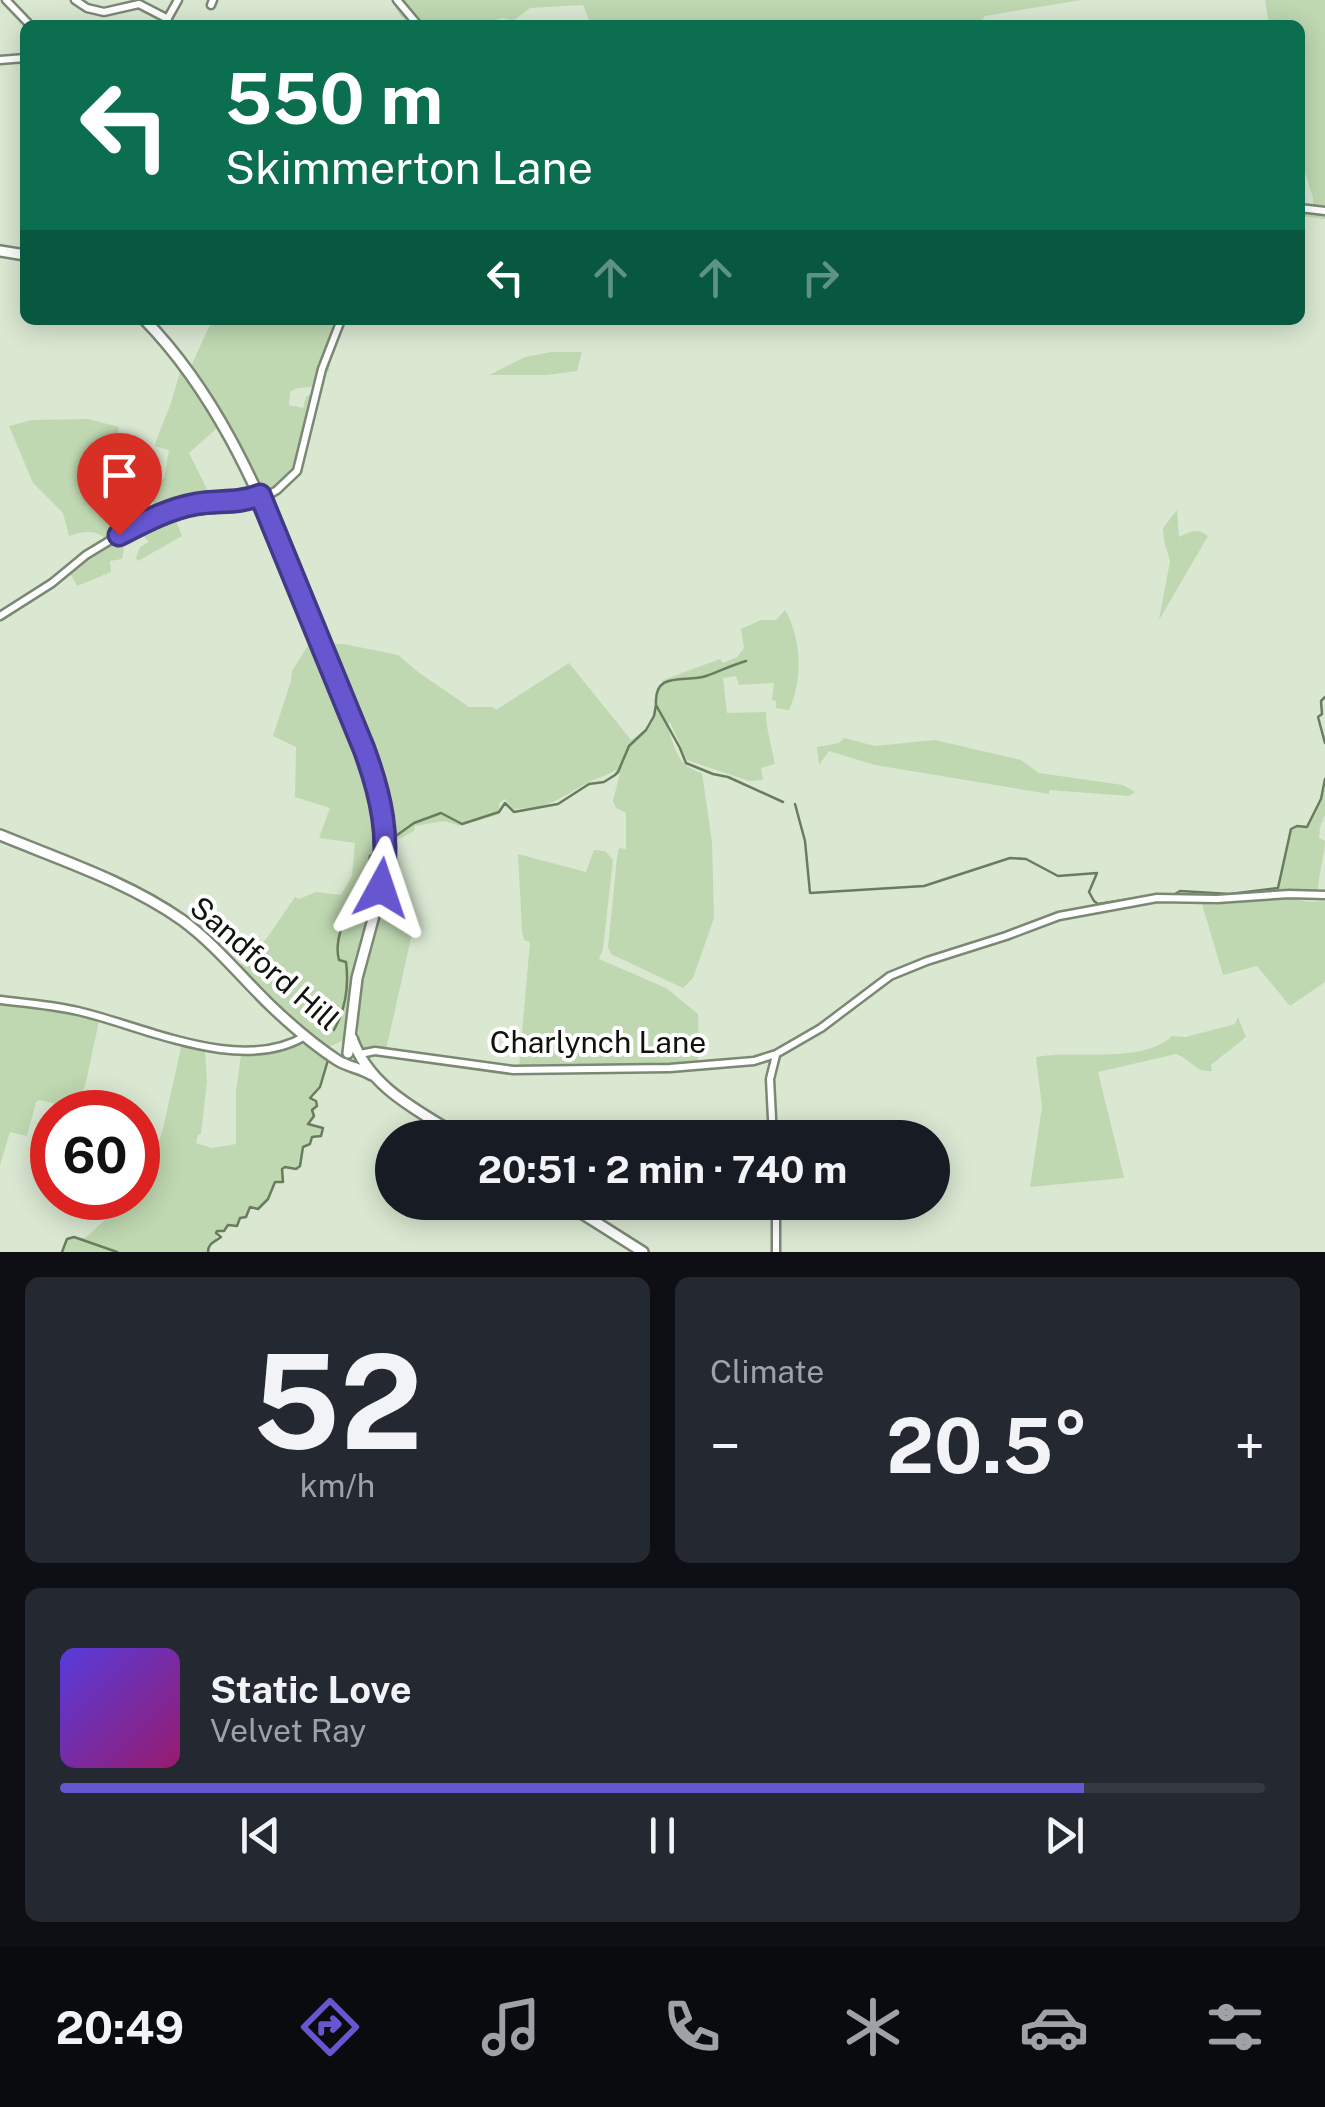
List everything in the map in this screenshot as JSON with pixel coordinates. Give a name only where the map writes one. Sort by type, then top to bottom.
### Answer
[{"type":"main road","points":[[149,325],[200,389],[261,497],[360,739],[376,786],[386,840],[384,871],[358,978],[354,1058],[396,1096],[434,1120]]},
{"type":"main road","name":"Sandford Hill","points":[[0,835],[114,882],[179,918],[217,949],[269,1004],[332,1056],[354,1058]]},
{"type":"main road","points":[[592,1220],[643,1252]]},
{"type":"street","points":[[6,0],[25,20]]},
{"type":"street","points":[[75,0],[104,12],[139,4],[163,20]]},
{"type":"street","points":[[397,0],[414,20]]},
{"type":"street","points":[[0,616],[104,544],[161,514],[197,504],[247,501],[277,490],[297,471],[322,370],[339,325]]},
{"type":"street","name":"Charlynch Lane","points":[[354,1058],[375,1051],[523,1070],[702,1066],[754,1060],[776,1054],[820,1028],[890,976],[1059,916],[1158,898],[1325,895]]},
{"type":"street","points":[[0,1000],[80,1011],[230,1051],[278,1046],[306,1035]]},
{"type":"street","points":[[772,1120],[770,1079],[776,1054]]},
{"type":"street","points":[[754,1060],[770,1079]]},
{"type":"street","points":[[776,1220],[776,1252]]},
{"type":"green space","points":[[391,0],[1081,0],[985,16],[982,20],[589,20],[583,5],[530,8],[514,20],[405,20]]},
{"type":"green space","points":[[1265,0],[1325,0],[1325,219],[1305,217],[1305,205],[1313,205],[1313,198],[1305,172],[1305,20],[1268,20]]},
{"type":"green space","points":[[334,325],[323,354],[331,353],[329,371],[312,387],[290,392],[289,405],[303,408],[306,397],[312,393],[294,470],[272,487],[264,488],[260,483],[191,366],[209,327]]},
{"type":"green space","points":[[582,352],[577,371],[489,375],[525,357]]},
{"type":"green space","points":[[180,372],[217,428],[189,453],[211,497],[153,513],[153,484],[164,478],[169,450],[155,446]]},
{"type":"green space","points":[[88,419],[119,427],[117,438],[123,442],[122,453],[109,454],[109,486],[124,484],[123,492],[138,494],[138,501],[142,495],[147,496],[144,515],[148,522],[160,518],[162,522],[168,521],[170,514],[182,536],[138,561],[140,547],[149,542],[136,532],[122,542],[122,559],[110,561],[111,572],[77,586],[70,573],[109,543],[96,533],[69,536],[63,513],[33,483],[9,426],[32,420]]},
{"type":"green space","points":[[1177,510],[1179,537],[1197,531],[1208,536],[1159,620],[1170,561],[1163,528]]},
{"type":"green space","points":[[785,610],[795,634],[799,660],[797,686],[789,710],[776,708],[776,701],[772,700],[774,683],[739,685],[736,676],[723,678],[727,713],[766,712],[775,764],[761,768],[763,780],[749,781],[687,760],[670,722],[667,726],[682,761],[702,773],[712,842],[714,918],[693,978],[683,988],[611,954],[608,947],[617,858],[619,848],[626,849],[626,813],[616,808],[613,801],[620,773],[616,774],[616,770],[545,805],[513,809],[505,799],[499,803],[500,814],[460,826],[444,821],[415,826],[414,831],[391,843],[390,811],[327,644],[398,655],[469,707],[496,710],[569,663],[631,740],[648,726],[663,680],[720,659],[723,663],[737,657],[744,648],[741,629],[761,620],[776,620]]},
{"type":"green space","points":[[309,626],[368,774],[381,838],[381,863],[352,982],[346,1039],[327,1048],[282,1011],[239,966],[267,938],[295,897],[316,892],[341,895],[352,876],[355,843],[319,838],[330,808],[295,797],[296,747],[273,736],[292,671],[309,644]]},
{"type":"green space","points":[[844,738],[875,746],[935,740],[1021,760],[1039,773],[1123,785],[1135,792],[1129,796],[1049,790],[1049,794],[875,765],[829,751],[819,765],[817,747],[839,743]]},
{"type":"green space","points":[[1325,788],[1325,815],[1319,838],[1325,841],[1318,893],[1266,893],[1279,889],[1292,830],[1308,828]]},
{"type":"green space","points":[[594,850],[605,851],[613,860],[599,959],[666,988],[698,1014],[699,1057],[694,1064],[519,1067],[530,942],[524,940],[522,931],[518,854],[586,872]]},
{"type":"green space","points":[[395,853],[400,864],[395,920],[412,934],[386,1050],[360,1049],[362,974],[383,897],[389,856]]},
{"type":"green space","points":[[1284,897],[1325,901],[1325,982],[1290,1006],[1257,966],[1223,975],[1202,904]]},
{"type":"green space","points":[[0,1004],[46,1008],[99,1021],[83,1090],[30,1090],[27,1136],[10,1132],[0,1165]]},
{"type":"green space","points":[[1238,1017],[1246,1037],[1211,1065],[1212,1071],[1201,1070],[1176,1054],[1098,1072],[1124,1178],[1030,1187],[1042,1107],[1036,1057],[1143,1050],[1172,1036],[1186,1037],[1235,1024]]},
{"type":"green space","points":[[182,1043],[205,1050],[207,1082],[201,1134],[196,1143],[212,1148],[236,1144],[241,1055],[308,1044],[329,1059],[320,1087],[311,1097],[317,1106],[309,1123],[323,1128],[321,1136],[312,1137],[310,1144],[303,1147],[300,1166],[283,1169],[283,1182],[275,1182],[268,1199],[258,1209],[250,1207],[237,1226],[228,1225],[224,1231],[217,1231],[208,1252],[62,1252],[67,1239],[85,1238],[105,1220],[160,1220],[162,1133]]},
{"type":"waterway","points":[[656,704],[660,686],[666,682],[706,676],[746,661]]},
{"type":"waterway","points":[[1325,697],[1318,717],[1325,743]]},
{"type":"waterway","points":[[393,838],[414,823],[441,813],[462,824],[499,812],[505,803],[514,812],[558,804],[589,784],[604,782],[618,772],[629,746],[654,716],[656,705],[686,763],[783,802]]},
{"type":"waterway","points":[[795,804],[805,841],[810,893],[924,886],[1010,858],[1026,859],[1058,876],[1097,873],[1089,892],[1098,904],[1180,891],[1230,894],[1278,888],[1291,829],[1307,827],[1321,799],[1325,779]]},
{"type":"waterway","points":[[334,1030],[347,988],[346,962],[339,960],[339,935],[370,856],[380,849]]},
{"type":"waterway","points":[[208,1252],[221,1237],[217,1231],[224,1231],[228,1225],[237,1226],[250,1207],[258,1209],[268,1199],[275,1182],[283,1182],[282,1169],[300,1166],[303,1147],[310,1144],[312,1137],[321,1136],[323,1128],[308,1124],[317,1106],[310,1098],[320,1087],[328,1060]]},
{"type":"waterway","points":[[62,1252],[67,1239],[74,1237],[117,1252]]},
{"type":"route","points":[[119,535],[180,508],[247,501],[260,495],[376,786],[386,840],[381,888]]}]
